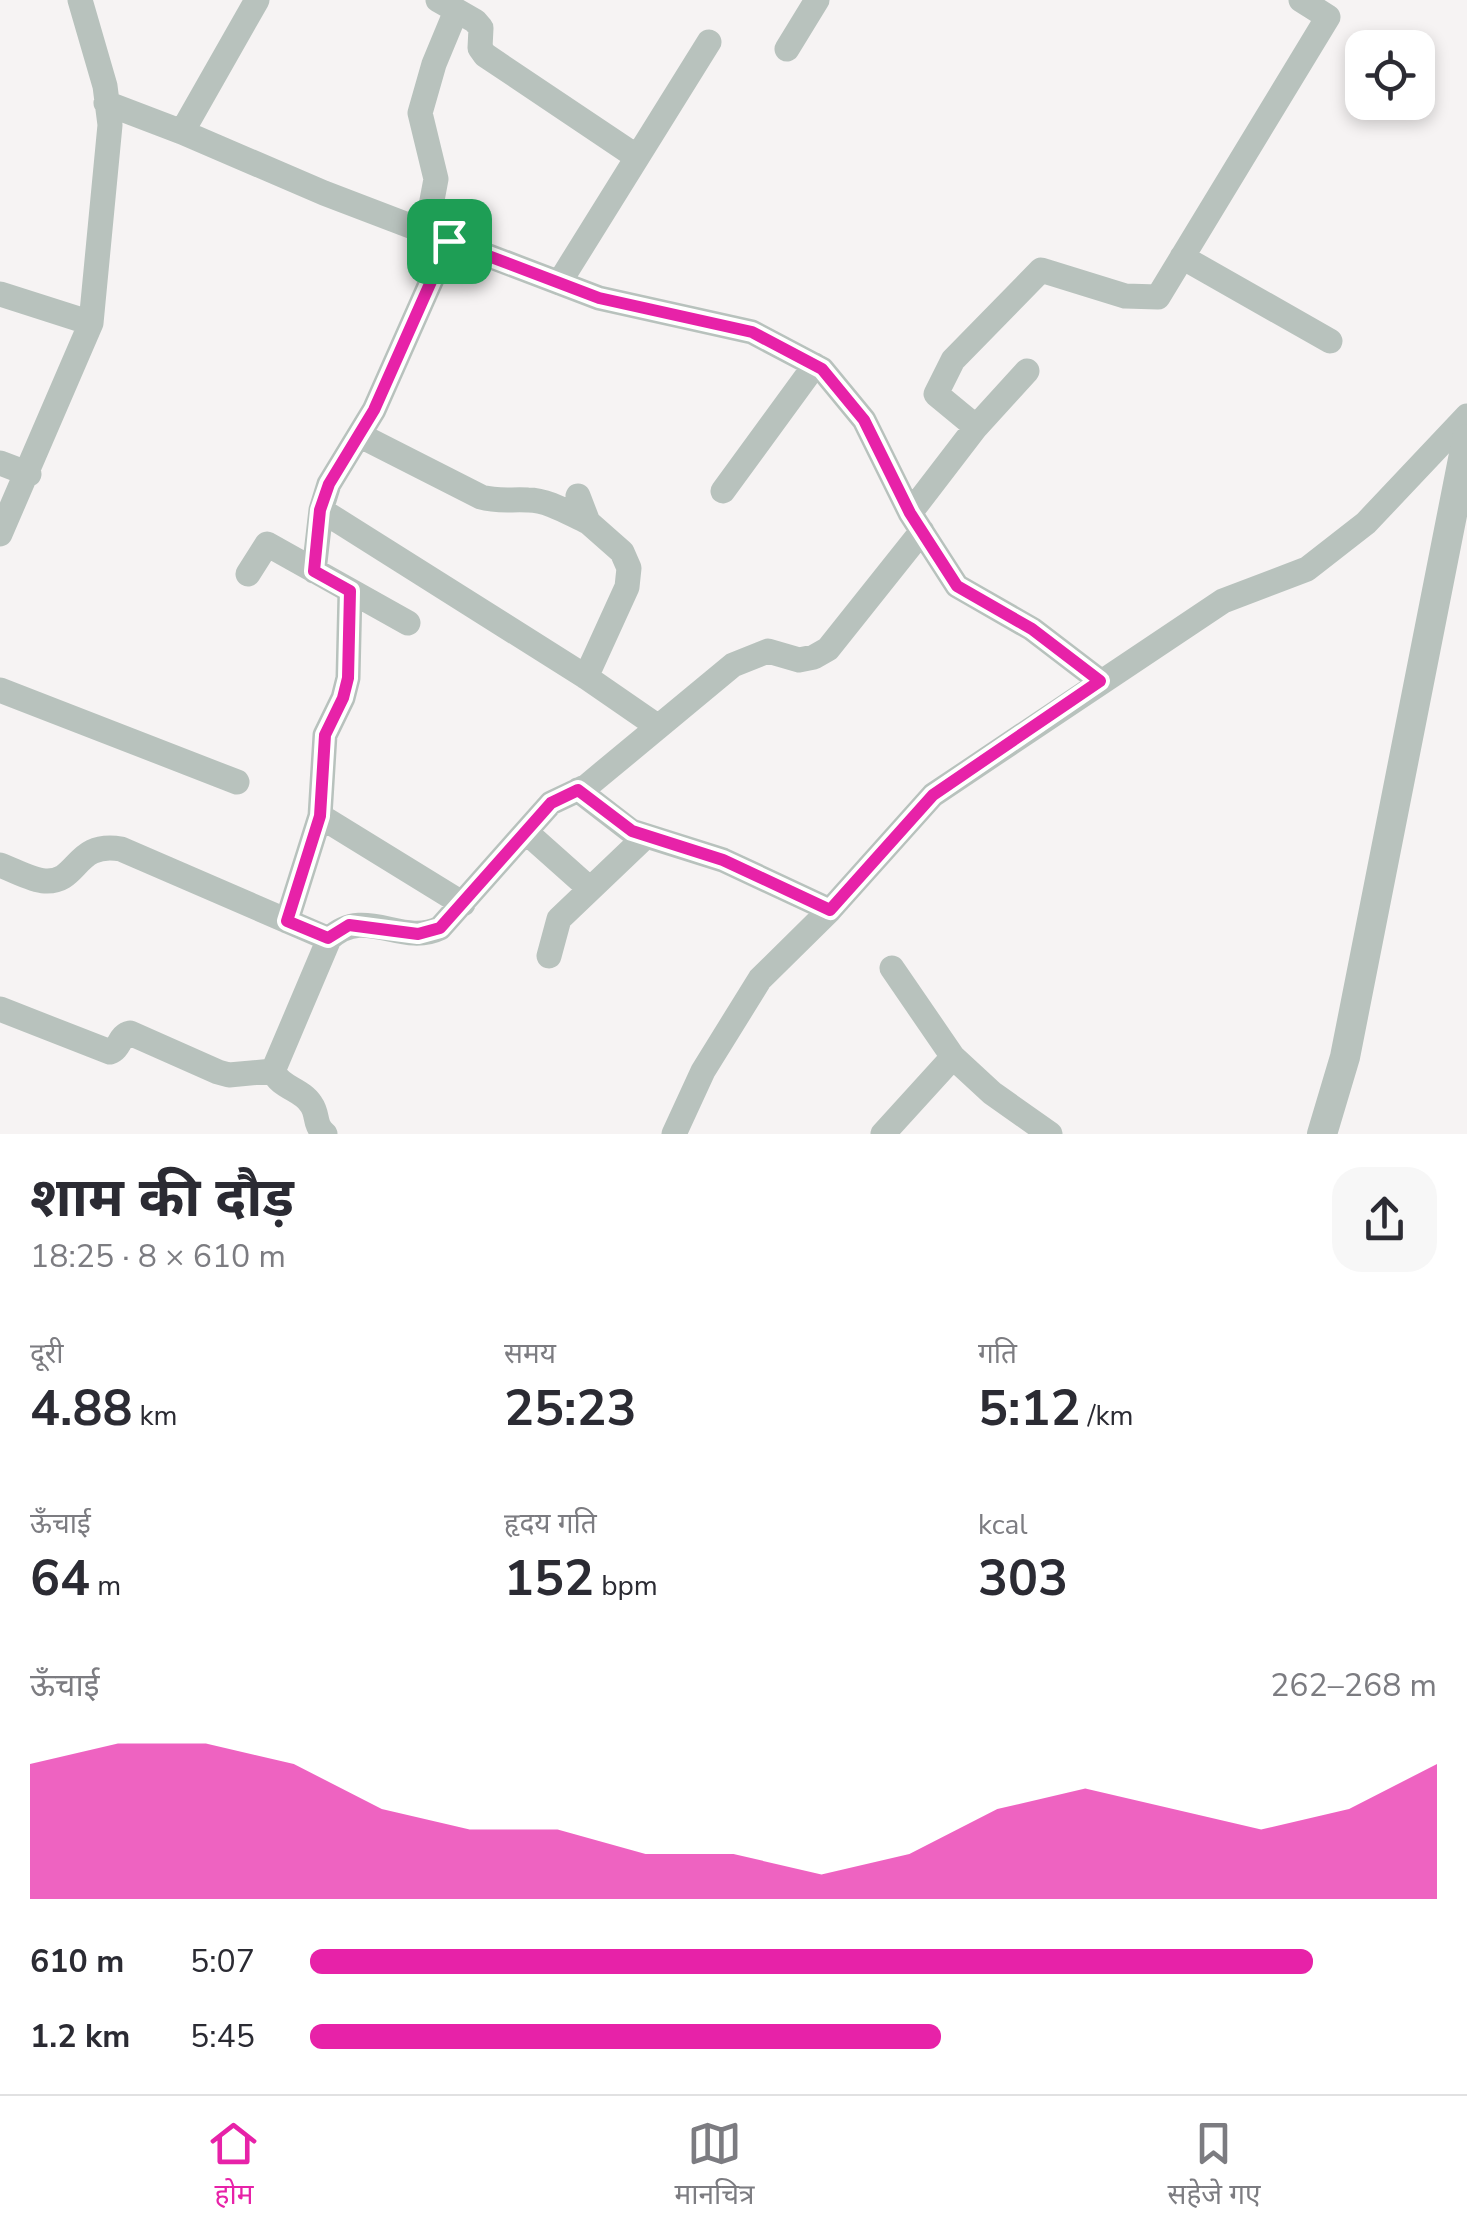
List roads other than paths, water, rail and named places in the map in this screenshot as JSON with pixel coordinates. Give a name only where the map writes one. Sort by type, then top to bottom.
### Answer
[{"type":"street","points":[[0,534],[91,323],[110,125],[105,86],[80,0]]},
{"type":"street","points":[[182,132],[257,0]]},
{"type":"street","points":[[787,49],[817,0]]},
{"type":"street","points":[[976,427],[936,394],[952,360],[1041,270],[1125,296],[1158,297],[1328,18],[1302,0]]},
{"type":"street","points":[[314,571],[320,510],[329,484],[388,381],[438,237],[436,179],[420,113],[447,5],[481,28],[480,48],[485,55],[637,158]]},
{"type":"street","points":[[559,282],[709,42]]},
{"type":"street","points":[[106,104],[599,298],[752,332],[815,364],[864,420],[916,522],[957,586],[1032,629],[1100,681]]},
{"type":"street","points":[[1182,257],[1330,341]]},
{"type":"street","points":[[0,294],[91,323]]},
{"type":"street","points":[[723,491],[815,364]]},
{"type":"street","points":[[324,1134],[314,1123],[313,1106],[276,1079],[273,1071],[328,938],[338,930],[360,924],[427,934],[440,928],[551,803],[578,790],[733,665],[768,651],[799,660],[828,648],[916,522],[976,427],[1027,371]]},
{"type":"street","points":[[674,1134],[703,1071],[760,978],[830,910],[933,795],[1223,601],[1307,569],[1366,523],[1467,416]]},
{"type":"street","points":[[359,435],[481,497],[544,502],[588,522],[622,552],[629,568],[626,587],[586,677]]},
{"type":"street","points":[[1322,1134],[1345,1057],[1467,439]]},
{"type":"street","points":[[0,462],[29,474]]},
{"type":"street","points":[[578,496],[588,522]]},
{"type":"street","points":[[320,510],[657,726]]},
{"type":"street","points":[[248,574],[267,544],[408,624]]},
{"type":"street","points":[[287,921],[320,816],[325,735],[348,678],[350,591]]},
{"type":"street","points":[[0,690],[237,782]]},
{"type":"street","points":[[578,790],[618,823],[751,871],[830,910]]},
{"type":"street","points":[[320,816],[462,904]]},
{"type":"street","points":[[526,832],[590,888]]},
{"type":"street","points":[[548,956],[559,919],[646,836]]},
{"type":"street","points":[[0,865],[48,881],[62,878],[85,854],[98,848],[121,849],[328,938]]},
{"type":"street","points":[[892,968],[954,1057],[992,1093],[1050,1134]]},
{"type":"street","points":[[0,1009],[110,1052],[130,1033],[228,1075],[273,1071]]},
{"type":"street","points":[[883,1134],[954,1057]]}]
